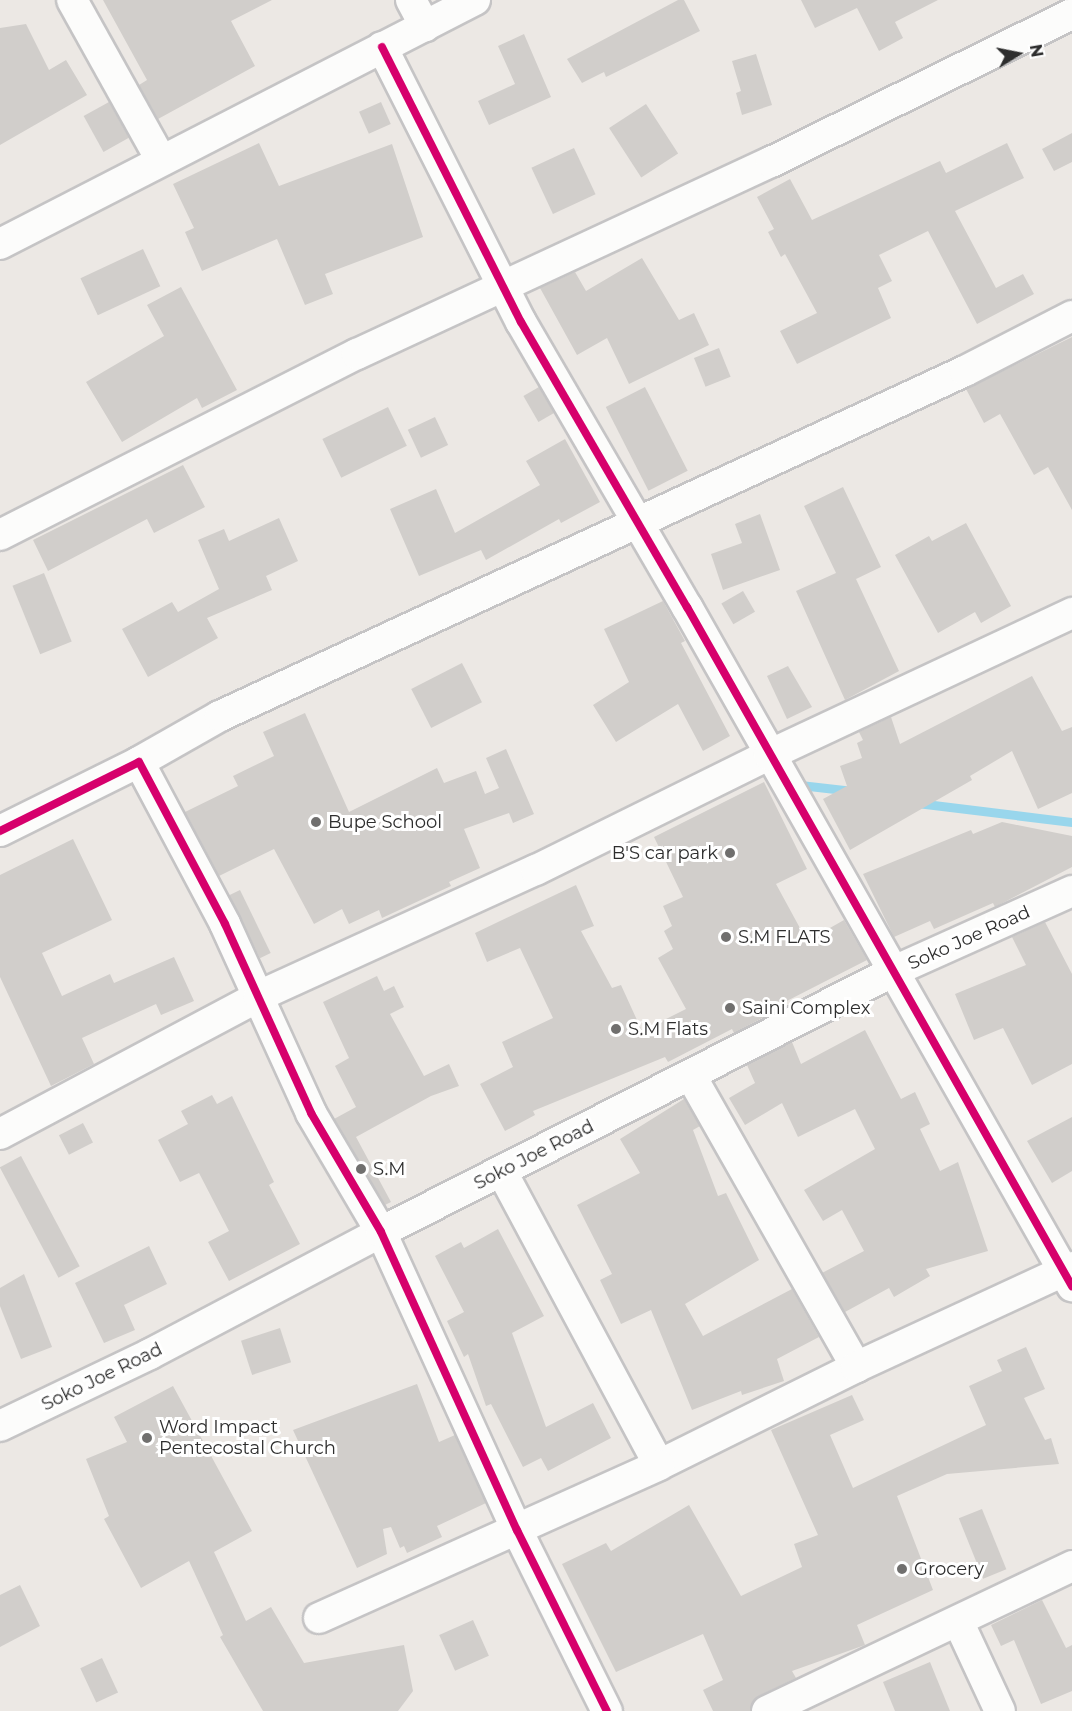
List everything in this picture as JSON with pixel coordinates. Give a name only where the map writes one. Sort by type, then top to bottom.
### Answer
[{"type":"street","points":[[72,0],[160,158]]},
{"type":"street","points":[[411,0],[425,26]]},
{"type":"street","points":[[0,244],[160,158],[475,0]]},
{"type":"street","points":[[0,535],[347,359],[950,77],[1072,14]]},
{"type":"street","points":[[319,1618],[659,1465],[856,1367],[1070,1275],[769,755],[687,607],[635,522],[503,285],[382,47]]},
{"type":"street","points":[[0,831],[139,762],[220,716],[965,371],[1072,316]]},
{"type":"street","points":[[0,1134],[259,996],[536,870],[769,755],[1072,613]]},
{"type":"street","points":[[139,762],[259,996],[311,1113],[381,1232],[517,1530],[607,1711]]},
{"type":"street","name":"Soko Joe Road","points":[[0,1426],[150,1354],[381,1232],[894,971],[1072,891]]},
{"type":"street","points":[[691,1076],[856,1367]]},
{"type":"street","points":[[502,1172],[659,1465]]},
{"type":"street","points":[[766,1711],[1072,1566]]},
{"type":"street","points":[[958,1621],[1000,1711]]},
{"type":"building","points":[[103,0],[272,0],[231,21],[255,66],[158,119],[139,85],[147,80]]},
{"type":"building","points":[[678,0],[684,0],[700,31],[606,77],[604,72],[582,83],[567,59]]},
{"type":"building","points":[[801,0],[938,0],[895,22],[903,38],[879,51],[857,8],[815,28]]},
{"type":"building","points":[[26,24],[49,70],[66,60],[87,95],[0,145],[0,28]]},
{"type":"building","points":[[524,34],[551,97],[489,125],[478,101],[515,84],[498,46]]},
{"type":"building","points":[[756,54],[772,105],[742,115],[736,93],[741,91],[732,61]]},
{"type":"building","points":[[109,102],[129,138],[104,152],[84,116]]},
{"type":"building","points":[[381,102],[391,124],[369,134],[359,112]]},
{"type":"building","points":[[646,104],[678,153],[641,177],[609,128]]},
{"type":"building","points":[[1072,133],[1072,162],[1054,171],[1042,149]]},
{"type":"building","points":[[259,143],[279,186],[392,144],[423,237],[325,274],[333,294],[305,305],[277,239],[202,271],[185,232],[194,228],[173,184]]},
{"type":"building","points":[[1007,143],[1024,178],[955,211],[996,288],[1023,274],[1034,294],[977,324],[928,231],[879,255],[892,281],[878,288],[891,318],[797,364],[780,331],[817,313],[785,254],[781,257],[768,232],[774,229],[757,197],[790,179],[812,220],[940,161],[946,173]]},
{"type":"building","points":[[574,148],[596,194],[553,214],[531,168]]},
{"type":"building","points":[[143,249],[160,286],[98,315],[80,278]]},
{"type":"building","points":[[642,258],[679,320],[694,313],[709,345],[629,384],[607,338],[577,355],[540,288],[575,272],[586,291]]},
{"type":"building","points":[[181,287],[237,390],[202,408],[197,398],[122,442],[86,382],[164,336],[147,305]]},
{"type":"building","points":[[1072,337],[1072,510],[1048,467],[1034,475],[1000,414],[984,423],[966,389]]},
{"type":"building","points":[[719,348],[731,377],[706,387],[694,358]]},
{"type":"building","points":[[539,387],[554,413],[538,422],[523,396]]},
{"type":"building","points":[[645,387],[688,471],[648,491],[606,407]]},
{"type":"building","points":[[388,407],[407,446],[341,478],[322,439]]},
{"type":"building","points":[[435,417],[448,445],[421,458],[408,430]]},
{"type":"building","points":[[565,439],[600,502],[561,523],[559,519],[486,560],[481,550],[419,576],[390,509],[436,489],[455,533],[540,485],[526,461]]},
{"type":"building","points":[[183,465],[205,507],[154,533],[147,519],[48,571],[33,540]]},
{"type":"building","points":[[843,487],[881,567],[856,579],[899,671],[845,700],[796,591],[836,573],[804,506]]},
{"type":"building","points":[[760,514],[780,570],[723,590],[711,554],[742,543],[735,524]]},
{"type":"building","points":[[279,518],[298,561],[266,576],[272,590],[207,618],[218,638],[148,677],[122,629],[172,602],[178,612],[219,589],[198,540],[224,529],[229,541]]},
{"type":"building","points":[[966,523],[1011,606],[981,623],[975,612],[938,633],[895,555],[929,536],[932,541]]},
{"type":"building","points":[[44,573],[72,642],[40,654],[12,586]]},
{"type":"building","points":[[743,591],[755,612],[733,624],[721,604]]},
{"type":"building","points":[[663,601],[685,641],[681,643],[730,736],[703,751],[678,704],[616,742],[593,705],[629,682],[604,629]]},
{"type":"building","points":[[462,663],[482,702],[431,728],[411,689]]},
{"type":"building","points":[[788,666],[812,707],[787,719],[767,676]]},
{"type":"building","points":[[1032,676],[1062,731],[1072,727],[1072,793],[1038,809],[1012,751],[970,776],[972,780],[850,850],[823,799],[847,786],[840,766],[862,758],[857,743],[863,740],[859,732],[891,717],[900,744]]},
{"type":"building","points":[[305,713],[349,812],[437,768],[444,783],[476,771],[485,794],[499,788],[486,758],[506,749],[534,814],[513,823],[509,813],[464,829],[480,868],[449,882],[451,886],[382,918],[379,910],[349,924],[342,909],[314,924],[274,849],[219,876],[185,812],[238,786],[233,776],[274,756],[263,732]]},
{"type":"building","points":[[764,782],[807,869],[776,884],[807,941],[844,920],[867,960],[777,1006],[778,1010],[734,1033],[732,1029],[668,1062],[665,1057],[533,1111],[535,1115],[505,1131],[480,1084],[513,1067],[502,1042],[553,1018],[520,948],[487,962],[475,933],[576,885],[594,926],[581,931],[612,988],[621,985],[642,1031],[686,1009],[658,958],[673,949],[664,931],[672,926],[663,906],[683,897],[654,837]]},
{"type":"building","points":[[1002,822],[1072,836],[1072,867],[995,907],[993,903],[934,929],[930,921],[894,937],[863,874],[971,830],[973,834]]},
{"type":"building","points":[[73,839],[112,920],[42,953],[62,996],[110,974],[114,983],[174,957],[194,1001],[161,1015],[156,1004],[82,1038],[94,1064],[51,1086],[0,977],[0,875]]},
{"type":"building","points":[[240,890],[271,953],[260,958],[229,895]]},
{"type":"building","points":[[1045,922],[1072,974],[1072,1064],[1032,1085],[1003,1028],[974,1040],[955,994],[1026,965],[1012,937]]},
{"type":"building","points":[[377,976],[384,991],[394,986],[404,1007],[390,1014],[424,1076],[449,1064],[459,1086],[431,1096],[356,1137],[391,1202],[385,1205],[334,1119],[356,1107],[335,1066],[349,1058],[323,1002]]},
{"type":"building","points":[[865,1030],[901,1099],[915,1092],[930,1124],[920,1129],[940,1171],[958,1162],[988,1251],[926,1269],[930,1276],[894,1297],[889,1288],[845,1312],[822,1273],[864,1251],[842,1210],[823,1221],[804,1190],[875,1149],[855,1109],[798,1137],[782,1103],[745,1125],[729,1098],[755,1083],[747,1065],[792,1042],[801,1064]]},
{"type":"building","points":[[212,1095],[217,1104],[232,1096],[274,1182],[269,1185],[300,1244],[229,1281],[208,1242],[229,1231],[199,1173],[180,1182],[158,1140],[188,1124],[181,1111]]},
{"type":"building","points":[[684,1099],[700,1126],[693,1130],[718,1196],[726,1193],[759,1260],[685,1304],[703,1336],[792,1289],[819,1337],[777,1359],[784,1381],[742,1395],[741,1391],[692,1410],[651,1310],[621,1324],[600,1280],[612,1274],[577,1205],[640,1173],[620,1139]]},
{"type":"building","points":[[1072,1117],[1072,1171],[1052,1183],[1027,1141]]},
{"type":"building","points":[[83,1123],[93,1143],[69,1155],[59,1135]]},
{"type":"building","points":[[21,1156],[80,1266],[58,1278],[0,1168]]},
{"type":"building","points":[[498,1229],[544,1316],[512,1333],[546,1427],[593,1403],[611,1438],[548,1471],[541,1458],[523,1467],[491,1404],[486,1406],[468,1354],[464,1357],[447,1321],[464,1312],[435,1256],[461,1242],[464,1248]]},
{"type":"building","points":[[149,1246],[167,1284],[124,1305],[135,1330],[104,1343],[75,1283]]},
{"type":"building","points":[[24,1274],[52,1347],[21,1359],[0,1306],[0,1288]]},
{"type":"building","points":[[280,1328],[291,1362],[252,1375],[241,1341]]},
{"type":"building","points":[[1026,1347],[1045,1389],[1024,1398],[1045,1440],[1051,1438],[1059,1464],[947,1474],[897,1496],[933,1590],[857,1625],[865,1645],[792,1671],[796,1678],[759,1696],[750,1711],[713,1711],[703,1690],[723,1680],[703,1634],[616,1672],[562,1564],[606,1543],[611,1551],[689,1505],[741,1596],[802,1567],[794,1544],[818,1535],[771,1430],[852,1395],[864,1420],[830,1435],[853,1488],[986,1425],[969,1386],[1002,1371],[997,1360]]},
{"type":"building","points":[[417,1384],[439,1442],[455,1435],[486,1503],[437,1526],[442,1537],[407,1553],[404,1546],[400,1548],[391,1527],[383,1529],[387,1554],[357,1568],[293,1430]]},
{"type":"building","points":[[173,1386],[252,1531],[214,1552],[246,1621],[271,1607],[304,1663],[404,1645],[413,1691],[398,1711],[263,1711],[220,1637],[223,1635],[189,1561],[141,1588],[104,1519],[109,1516],[86,1459],[127,1442],[114,1417]]},
{"type":"building","points":[[982,1509],[1006,1569],[983,1579],[959,1518]]},
{"type":"building","points":[[20,1585],[40,1626],[0,1647],[0,1595]]},
{"type":"building","points":[[1042,1600],[1066,1648],[1072,1645],[1072,1691],[1041,1704],[1014,1640],[1001,1646],[991,1625]]},
{"type":"building","points":[[473,1620],[489,1656],[455,1671],[439,1635]]},
{"type":"building","points":[[102,1658],[118,1692],[96,1703],[80,1668]]},
{"type":"building","points":[[930,1662],[950,1711],[895,1711],[883,1682]]},
{"type":"waterway","points":[[800,785],[853,791]]},
{"type":"waterway","points":[[917,803],[1072,822]]},
{"type":"cycle path","points":[[382,47],[521,322],[687,607],[1072,1286]]},
{"type":"cycle path","points":[[0,831],[139,762],[225,924],[311,1113],[381,1232],[517,1530],[607,1711]]},
{"type":"place","name":"Bupe School","points":[[316,822]]},
{"type":"place","name":"B'S car park","points":[[730,853]]},
{"type":"place","name":"S.M FLATS","points":[[726,937]]},
{"type":"place","name":"Saini Complex","points":[[730,1008]]},
{"type":"place","name":"S.M Flats","points":[[616,1029]]},
{"type":"place","name":"S.M","points":[[361,1169]]},
{"type":"place","name":"Word Impact Pentecostal Church","points":[[147,1438]]},
{"type":"place","name":"Grocery","points":[[902,1569]]}]
